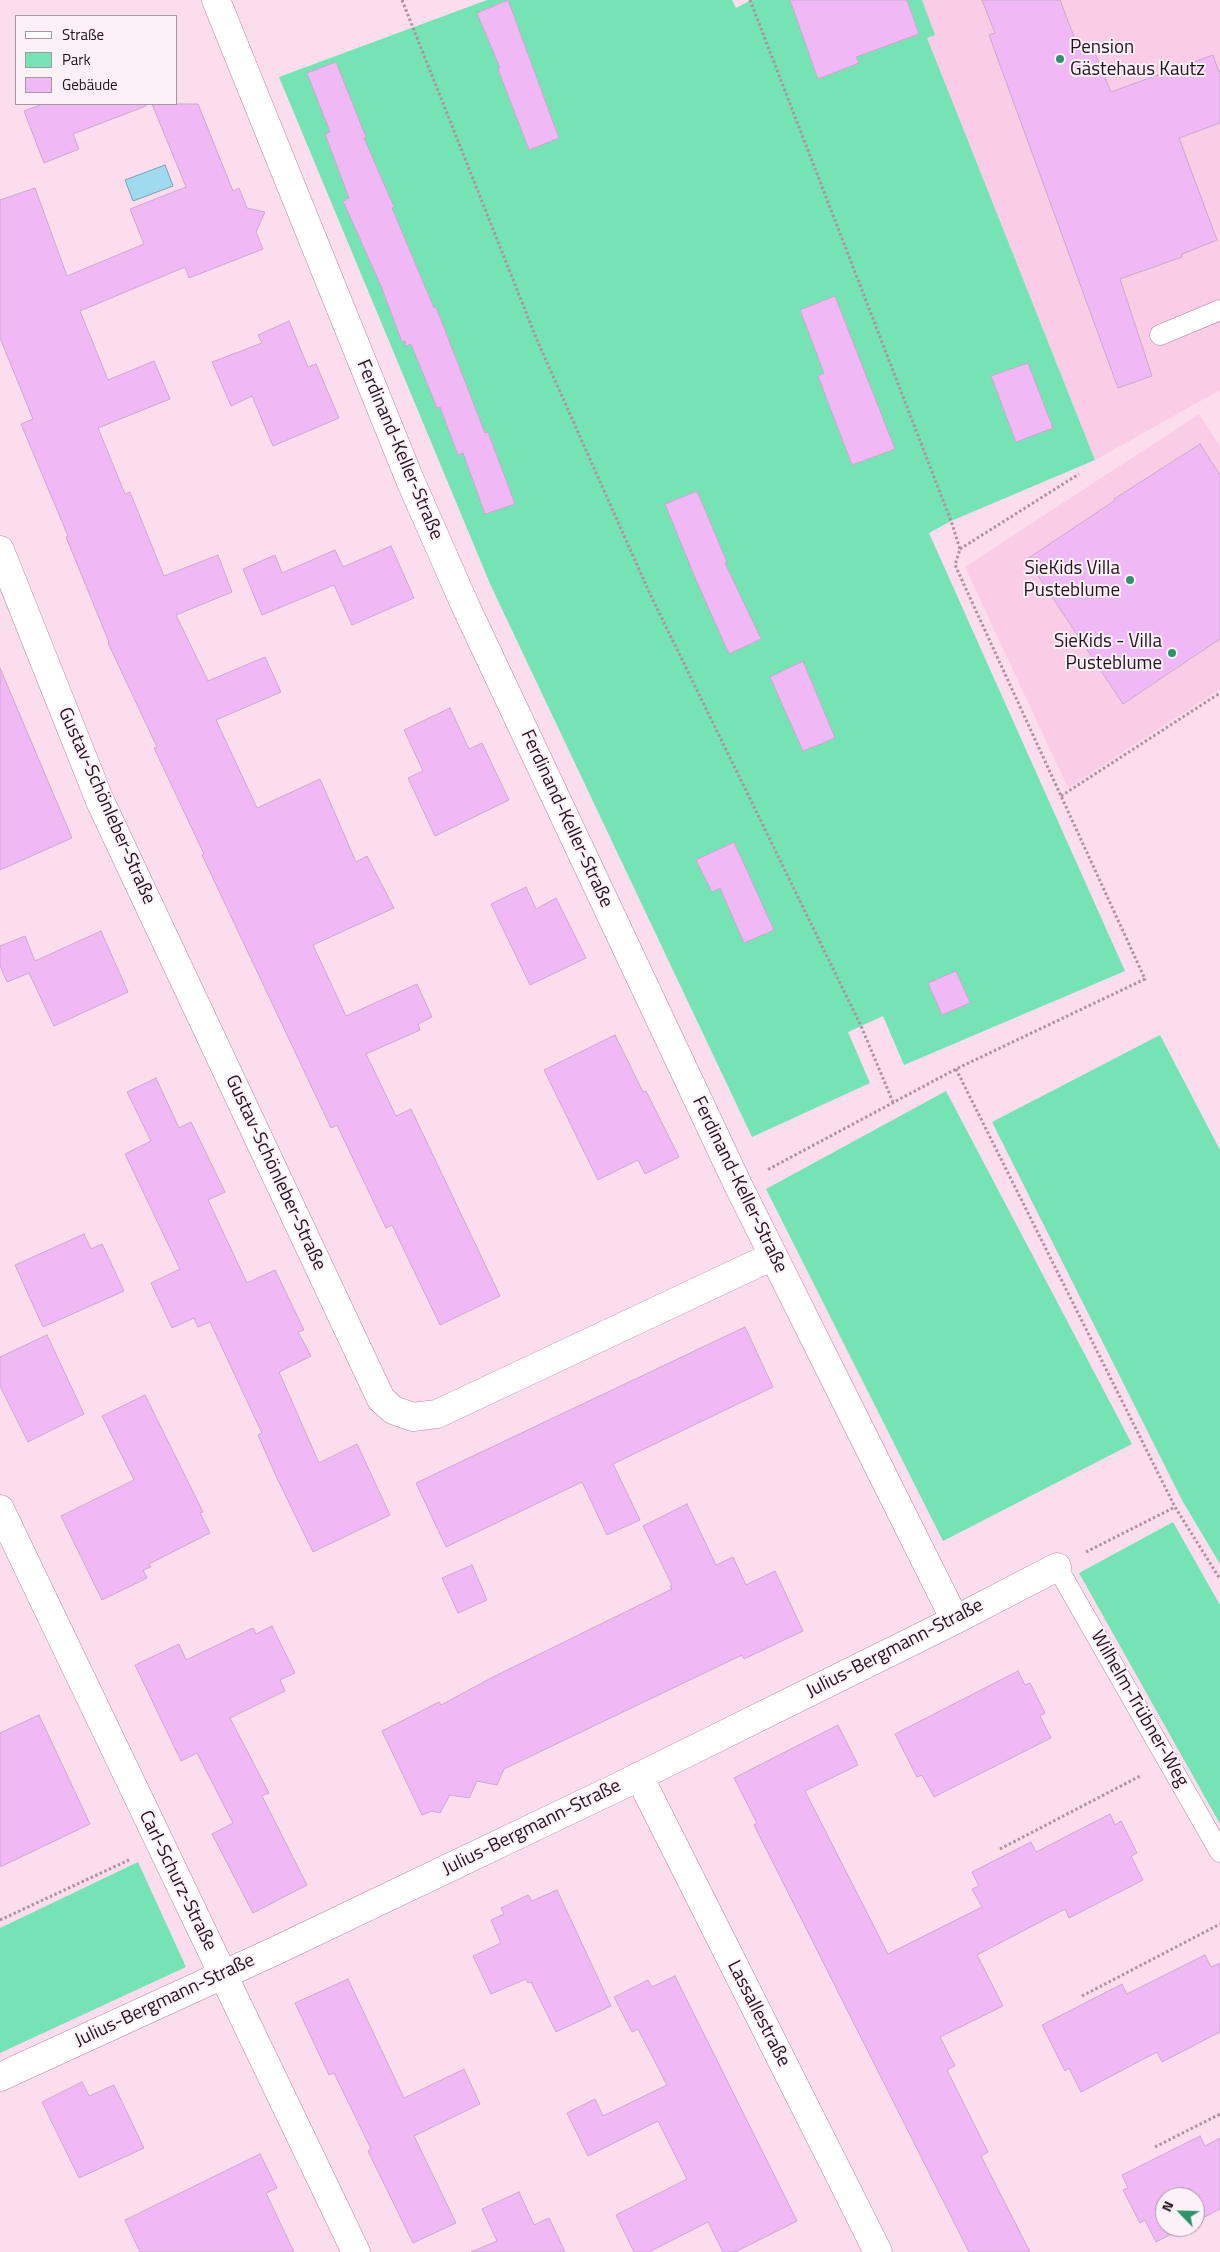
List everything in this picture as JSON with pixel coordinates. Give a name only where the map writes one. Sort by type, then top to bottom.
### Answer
[{"type":"street","name":"Ferdinand-Keller-Straße","points":[[216,0],[418,498],[465,605],[738,1185],[955,1620]]},
{"type":"street","name":"Gustav-Schönleber-Straße","points":[[0,550],[100,801],[381,1398],[394,1410],[413,1418],[437,1414],[773,1256]]},
{"type":"street","name":"Carl-Schurz-Straße","points":[[0,1509],[356,2252]]},
{"type":"street","name":"Julius-Bergmann-Straße","points":[[0,2077],[284,1947],[639,1776],[955,1620],[1057,1567]]},
{"type":"street","name":"Lassallestraße","points":[[639,1776],[878,2252]]},
{"type":"lane","points":[[1160,335],[1220,310]]},
{"type":"lane","name":"Wilhelm-Trübner-Weg","points":[[1057,1567],[1220,1852]]},
{"type":"path","points":[[402,0],[537,340],[650,594],[861,1026],[894,1102]]},
{"type":"path","points":[[750,0],[960,549]]},
{"type":"path","points":[[738,1185],[956,1069],[1145,979],[954,565],[960,549],[1079,474]]},
{"type":"path","points":[[1061,796],[1220,693]]},
{"type":"path","points":[[956,1069],[1175,1507],[1220,1579]]},
{"type":"path","points":[[1057,1567],[1175,1507]]},
{"type":"path","points":[[1000,1849],[1169,1761]]},
{"type":"path","points":[[0,1920],[160,1845]]},
{"type":"path","points":[[1082,1996],[1220,1924]]},
{"type":"path","points":[[1155,2146],[1220,2114]]},
{"type":"shaded area","points":[[911,0],[1220,0],[1220,390],[1095,460]]},
{"type":"shaded area","points":[[1199,414],[1220,446],[1220,475],[1199,444],[1027,559],[1123,704],[1175,670],[1178,649],[1187,662],[1220,639],[1220,689],[1068,788],[965,567]]},
{"type":"green space","points":[[487,0],[732,0],[736,8],[751,0],[922,0],[935,35],[927,38],[1095,460],[951,521],[929,533],[1125,971],[904,1065],[883,1016],[848,1032],[870,1083],[752,1137],[491,586],[279,77]]},
{"type":"green space","points":[[1160,1035],[1220,1150],[1220,1564],[1183,1502],[992,1122]]},
{"type":"green space","points":[[946,1091],[1132,1444],[943,1541],[766,1189]]},
{"type":"green space","points":[[1173,1522],[1220,1605],[1220,1824],[1079,1573]]},
{"type":"green space","points":[[138,1862],[186,1967],[0,2053],[0,1928]]},
{"type":"water","points":[[165,165],[173,186],[133,201],[125,180]]},
{"type":"building","points":[[508,0],[559,138],[529,150],[498,69],[500,68],[477,13]]},
{"type":"building","points":[[790,0],[907,0],[919,34],[856,57],[859,63],[818,79]]},
{"type":"building","points":[[982,0],[1060,0],[1076,42],[1093,49],[1111,92],[1213,55],[1220,75],[1220,123],[1179,138],[1217,240],[1182,254],[1182,257],[1120,279],[1152,376],[1118,388],[989,35],[995,33]]},
{"type":"building","points":[[336,62],[366,137],[364,138],[394,207],[392,208],[434,308],[436,307],[485,433],[488,432],[515,504],[485,514],[463,453],[458,455],[440,407],[437,408],[411,344],[406,346],[405,341],[402,342],[381,286],[343,201],[349,198],[325,134],[330,132],[307,73]]},
{"type":"building","points":[[198,104],[233,191],[239,188],[247,208],[265,212],[256,232],[263,249],[189,278],[185,267],[80,311],[108,380],[154,361],[170,399],[98,428],[125,494],[130,492],[164,576],[218,555],[232,592],[176,615],[208,681],[265,657],[281,692],[216,720],[257,808],[320,779],[356,862],[367,856],[394,908],[313,945],[346,1016],[417,984],[432,1017],[418,1024],[420,1030],[366,1054],[396,1116],[411,1109],[500,1296],[440,1325],[392,1225],[386,1228],[337,1125],[331,1128],[202,855],[204,854],[154,748],[157,747],[108,643],[66,537],[68,536],[21,424],[33,419],[0,338],[0,200],[35,188],[67,276],[144,244],[130,209],[186,187],[152,105]]},
{"type":"building","points":[[40,105],[146,105],[73,134],[79,149],[44,163],[24,111]]},
{"type":"building","points":[[835,296],[895,449],[852,465],[818,376],[824,373],[800,310]]},
{"type":"building","points":[[289,321],[308,367],[316,364],[339,418],[273,446],[252,396],[231,406],[212,362],[262,343],[258,335]]},
{"type":"building","points":[[1028,363],[1053,428],[1016,442],[991,376]]},
{"type":"building","name":"SieKids Villa Pusteblume","points":[[1200,444],[1220,475],[1220,639],[1123,704],[1027,559],[1114,501],[1114,499]]},
{"type":"building","points":[[697,491],[727,562],[725,563],[761,639],[729,654],[665,504]]},
{"type":"building","points":[[391,546],[414,598],[352,625],[334,585],[262,615],[243,569],[275,555],[282,573],[335,550],[343,567]]},
{"type":"building","points":[[803,661],[835,738],[803,751],[770,677]]},
{"type":"building","points":[[0,668],[72,838],[0,870]]},
{"type":"building","points":[[450,708],[469,749],[482,743],[509,800],[435,836],[408,778],[423,771],[404,730]]},
{"type":"building","points":[[734,842],[774,930],[744,943],[720,888],[712,892],[696,860]]},
{"type":"building","points":[[526,887],[536,909],[556,898],[586,958],[530,985],[491,904]]},
{"type":"building","points":[[101,931],[128,992],[54,1026],[29,973],[7,982],[0,966],[0,946],[25,936],[35,961]]},
{"type":"building","points":[[956,971],[970,1003],[942,1015],[928,983]]},
{"type":"building","points":[[615,1035],[643,1092],[646,1091],[679,1157],[645,1174],[638,1160],[598,1180],[544,1070]]},
{"type":"building","points":[[156,1078],[179,1128],[191,1122],[225,1192],[208,1200],[247,1283],[275,1270],[304,1330],[298,1332],[311,1356],[279,1372],[319,1463],[357,1444],[390,1515],[313,1552],[276,1476],[258,1435],[262,1433],[210,1322],[198,1327],[194,1318],[172,1328],[151,1283],[180,1269],[125,1154],[151,1141],[127,1092]]},
{"type":"building","points":[[84,1234],[91,1249],[102,1244],[124,1291],[43,1327],[15,1265]]},
{"type":"building","points":[[745,1327],[773,1387],[613,1464],[640,1520],[607,1535],[582,1482],[446,1547],[416,1483]]},
{"type":"building","points":[[47,1335],[84,1414],[28,1442],[0,1386],[0,1357]]},
{"type":"building","points":[[145,1395],[203,1512],[200,1513],[210,1533],[149,1564],[151,1567],[143,1570],[147,1578],[102,1600],[61,1516],[134,1480],[102,1416]]},
{"type":"building","points":[[687,1504],[716,1565],[733,1557],[746,1585],[775,1571],[803,1631],[744,1659],[742,1655],[504,1769],[497,1785],[477,1781],[469,1798],[450,1795],[440,1813],[432,1811],[422,1815],[382,1731],[439,1702],[441,1705],[493,1677],[672,1589],[670,1586],[672,1585],[643,1526]]},
{"type":"building","points":[[472,1565],[487,1600],[458,1613],[442,1578]]},
{"type":"building","points":[[272,1626],[295,1673],[280,1680],[285,1691],[230,1718],[269,1793],[262,1796],[307,1885],[253,1913],[212,1834],[233,1823],[197,1753],[181,1761],[135,1665],[179,1644],[186,1660],[253,1628],[256,1634]]},
{"type":"building","points":[[1018,1671],[1025,1685],[1030,1683],[1045,1713],[1040,1716],[1051,1738],[934,1797],[922,1775],[917,1777],[895,1734]]},
{"type":"building","points":[[39,1715],[90,1824],[0,1867],[0,1733]]},
{"type":"building","points":[[838,1725],[858,1765],[805,1791],[888,1954],[982,1907],[972,1889],[979,1886],[972,1872],[1031,1842],[1036,1852],[1110,1814],[1115,1825],[1121,1821],[1137,1853],[1131,1856],[1143,1880],[1069,1918],[1065,1909],[977,1955],[1003,2006],[940,2037],[955,2066],[947,2070],[988,2152],[981,2156],[1030,2252],[969,2252],[754,1825],[757,1823],[734,1778]]},
{"type":"building","points":[[557,1890],[611,2006],[556,2032],[531,1982],[528,1983],[526,1979],[491,1994],[473,1956],[501,1943],[491,1920],[504,1914],[501,1908],[528,1895],[532,1901]]},
{"type":"building","points":[[1205,1955],[1211,1967],[1220,1963],[1220,2032],[1162,2062],[1157,2052],[1081,2092],[1069,2068],[1065,2071],[1042,2025],[1122,1984],[1127,1994]]},
{"type":"building","points":[[675,1976],[797,2221],[735,2252],[723,2252],[708,2222],[649,2252],[634,2252],[616,2215],[687,2179],[658,2121],[588,2156],[567,2113],[595,2099],[603,2116],[667,2085],[638,2029],[632,2032],[614,1997],[648,1980],[652,1987]]},
{"type":"building","points":[[348,1979],[404,2098],[464,2069],[480,2104],[414,2136],[456,2223],[413,2243],[368,2151],[371,2149],[334,2073],[329,2075],[295,2003]]},
{"type":"building","points":[[82,2082],[89,2096],[114,2085],[144,2148],[79,2178],[42,2102]]},
{"type":"building","points":[[1200,2136],[1205,2146],[1220,2138],[1220,2209],[1205,2217],[1205,2187],[1155,2187],[1155,2237],[1166,2237],[1156,2242],[1145,2220],[1140,2223],[1123,2190],[1128,2188],[1122,2175]]},
{"type":"building","points":[[260,2154],[277,2188],[266,2193],[294,2252],[140,2252],[125,2220]]},
{"type":"building","points":[[519,2192],[534,2225],[549,2218],[565,2252],[471,2252],[497,2241],[482,2209]]},
{"type":"place","name":"Pension Gästehaus Kautz","points":[[1060,59]]},
{"type":"place","name":"SieKids Villa Pusteblume","points":[[1130,580]]},
{"type":"place","name":"SieKids - Villa Pusteblume","points":[[1172,653]]}]
